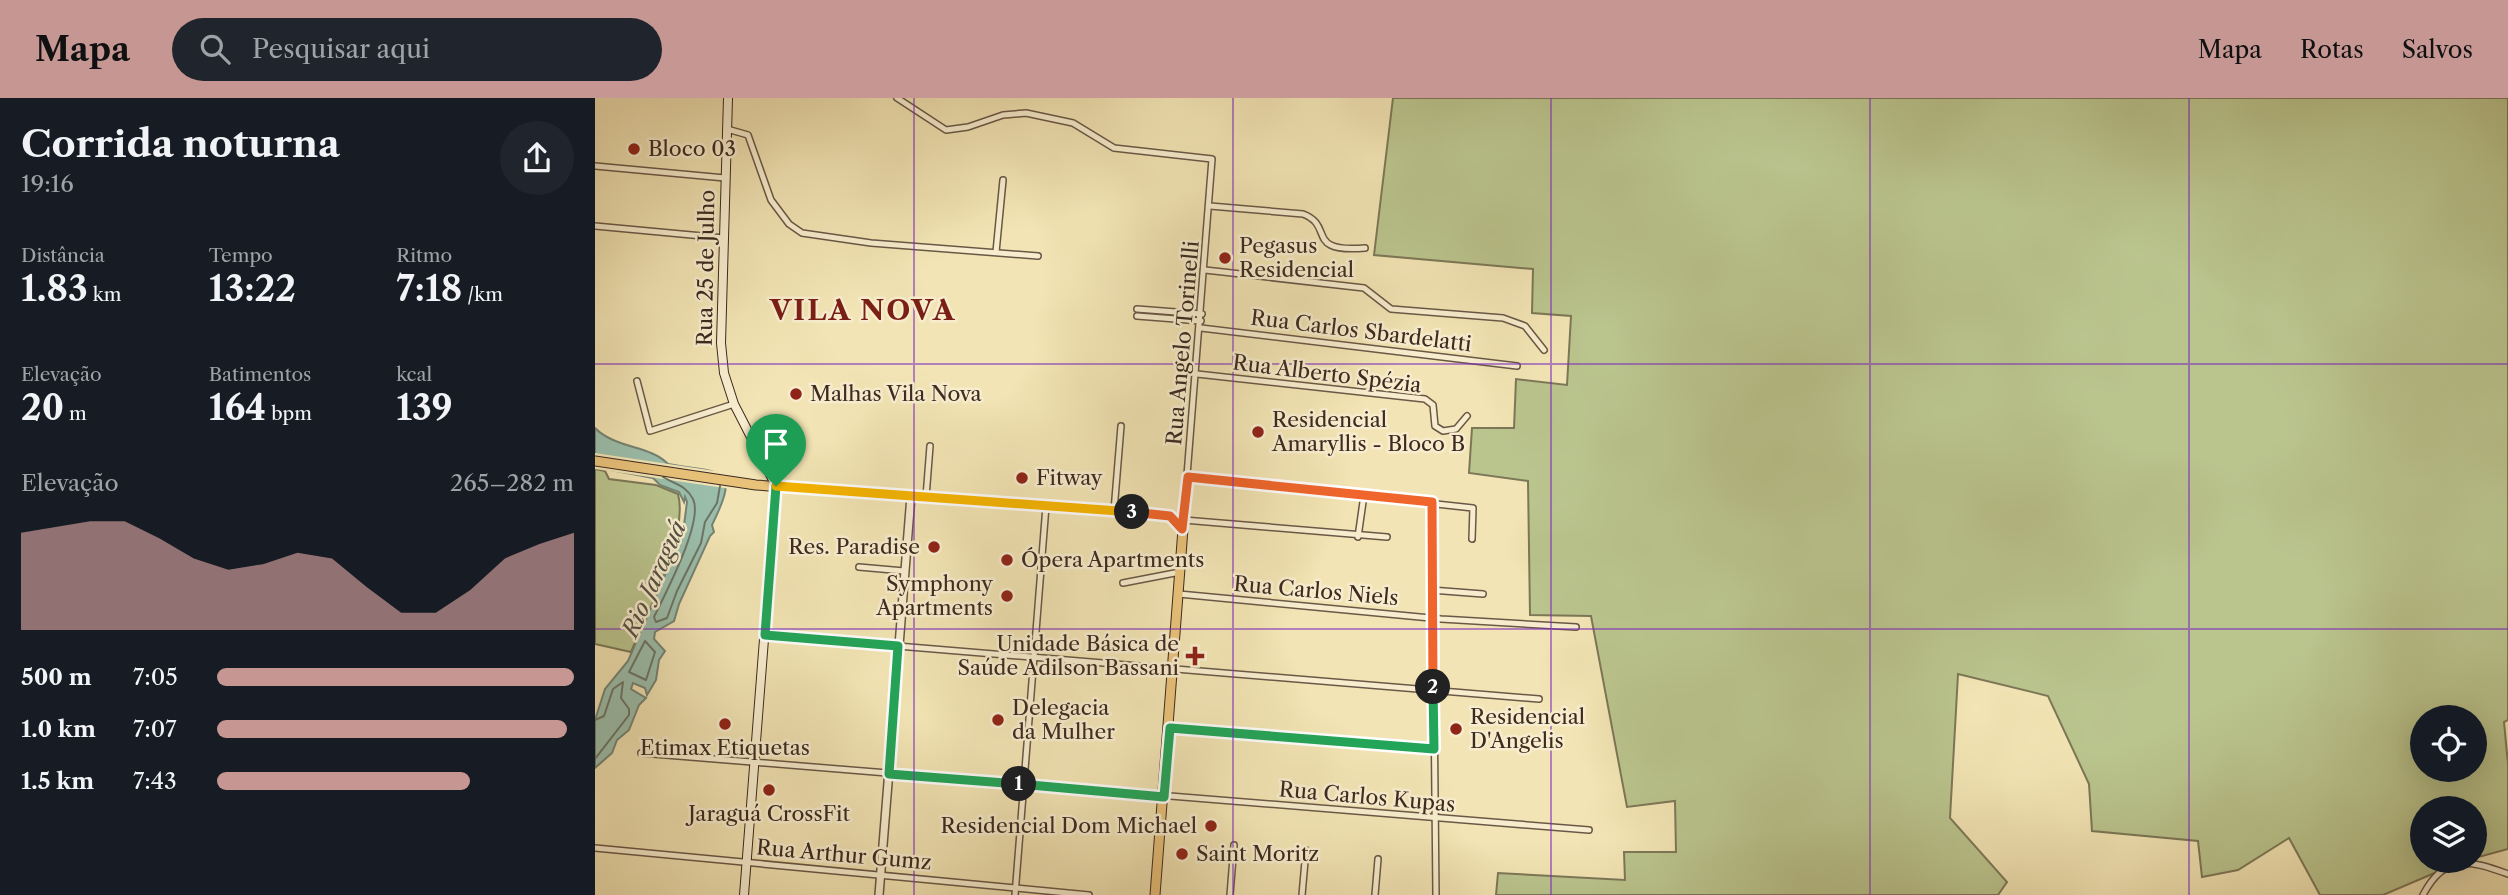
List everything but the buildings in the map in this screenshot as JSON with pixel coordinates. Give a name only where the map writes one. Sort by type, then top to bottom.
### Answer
[{"type":"main road","name":"Rua 25 de Julho","points":[[728,98],[721,344],[724,373],[734,404],[776,486]]},
{"type":"main road","points":[[595,461],[753,484],[1170,516],[1183,524],[1170,728],[1155,895]]},
{"type":"main road","points":[[744,895],[776,486]]},
{"type":"street","name":"Rua Angelo Torinelli","points":[[897,98],[946,130],[968,127],[1003,115],[1026,113],[1073,123],[1114,148],[1212,159],[1183,524]]},
{"type":"street","points":[[727,129],[748,135],[771,200],[789,224],[802,233],[860,242],[1038,256]]},
{"type":"street","points":[[595,166],[725,178]]},
{"type":"street","points":[[996,252],[1003,180]]},
{"type":"street","points":[[1210,206],[1303,214],[1313,220],[1327,244],[1334,248],[1366,248]]},
{"type":"street","points":[[595,226],[724,239]]},
{"type":"street","points":[[1205,270],[1364,288],[1391,309],[1503,318],[1525,326],[1544,350]]},
{"type":"street","name":"Rua Carlos Sbardelatti","points":[[1137,312],[1517,366]]},
{"type":"street","name":"Rua Alberto Spézia","points":[[1197,374],[1425,399],[1433,405],[1435,426],[1443,431],[1456,429],[1467,416]]},
{"type":"street","points":[[637,381],[650,430],[734,404]]},
{"type":"street","points":[[1114,511],[1121,426]]},
{"type":"street","points":[[926,497],[930,446]]},
{"type":"street","points":[[1188,477],[1473,508],[1472,538]]},
{"type":"street","points":[[1357,537],[1364,495]]},
{"type":"street","points":[[879,895],[911,496]]},
{"type":"street","points":[[1432,502],[1436,895]]},
{"type":"street","points":[[1016,891],[1046,506]]},
{"type":"street","points":[[1183,524],[1387,537]]},
{"type":"street","points":[[859,568],[904,571]]},
{"type":"street","points":[[1123,583],[1180,572]]},
{"type":"street","points":[[1431,590],[1483,594]]},
{"type":"street","name":"Rua Carlos Niels","points":[[1179,594],[1432,618],[1576,627]]},
{"type":"street","points":[[765,635],[1539,699]]},
{"type":"street","points":[[1170,728],[1434,749]]},
{"type":"street","name":"Rua Carlos Kupas","points":[[641,753],[1589,830]]},
{"type":"street","points":[[1230,895],[1234,845]]},
{"type":"street","name":"Rua Arthur Gumz","points":[[595,848],[881,874],[1016,891],[1089,895]]},
{"type":"street","points":[[1302,895],[1306,850]]},
{"type":"street","points":[[1375,895],[1378,859]]},
{"type":"street","points":[[2423,895],[2433,877],[2455,864],[2482,865],[2508,874]]},
{"type":"green space","points":[[1393,98],[2508,98],[2508,720],[2504,722],[2508,764],[2508,849],[2487,855],[2487,796],[2410,796],[2410,873],[2435,873],[2383,895],[2320,895],[2289,838],[2238,870],[2202,877],[2198,841],[2092,831],[2089,784],[2048,696],[1958,674],[1950,818],[2007,882],[1998,895],[1496,895],[1498,873],[1625,880],[1624,852],[1676,852],[1675,801],[1627,807],[1591,616],[1530,615],[1528,481],[1469,473],[1472,428],[1514,428],[1516,379],[1567,385],[1571,316],[1532,313],[1533,269],[1374,255]]},
{"type":"green space","points":[[595,469],[605,471],[609,479],[656,485],[678,494],[680,511],[672,552],[631,652],[595,644]]},
{"type":"water","points":[[595,428],[613,440],[652,453],[668,464],[721,475],[725,482],[725,491],[712,525],[714,532],[679,604],[674,621],[655,632],[654,639],[665,651],[659,660],[656,680],[647,695],[645,688],[633,683],[631,689],[646,698],[639,705],[629,730],[617,740],[612,753],[595,768],[595,720],[605,689],[628,661],[683,533],[687,502],[685,497],[684,502],[679,492],[660,485],[653,478],[595,467]]},
{"type":"pier","points":[[595,453],[722,472],[729,478],[731,489],[595,469]]},
{"type":"place","name":"Bloco 03","points":[[634,149]]},
{"type":"place","name":"Pegasus Residencial","points":[[1225,258]]},
{"type":"place","name":"Malhas Vila Nova","points":[[796,394]]},
{"type":"place","name":"Residencial Amaryllis - Bloco B","points":[[1258,432]]},
{"type":"place","name":"Fitway","points":[[1022,478]]},
{"type":"place","name":"Res. Paradise","points":[[934,547]]},
{"type":"place","name":"Ópera Apartments","points":[[1007,560]]},
{"type":"place","name":"Symphony Apartments","points":[[1007,596]]},
{"type":"place","name":"Unidade Básica de Saúde Adilson Bassani","points":[[1195,656]]},
{"type":"place","name":"Delegacia da Mulher","points":[[998,720]]},
{"type":"place","name":"Etimax Etiquetas","points":[[725,724]]},
{"type":"place","name":"Residencial D'Angelis","points":[[1456,729]]},
{"type":"place","name":"Jaraguá CrossFit","points":[[769,790]]},
{"type":"place","name":"Residencial Dom Michael","points":[[1211,826]]},
{"type":"place","name":"Saint Moritz","points":[[1182,854]]},
{"type":"district","name":"VILA NOVA","points":[[863,310]]},
{"type":"route","points":[[1188,477],[1432,502],[1430,550],[1434,749],[1170,728],[1164,797],[889,774],[898,646],[765,635],[776,486],[1166,515],[1177,520],[1182,529],[1188,477]]},
{"type":"water label","name":"Rio Jaraguá","points":[[654,579]]}]
